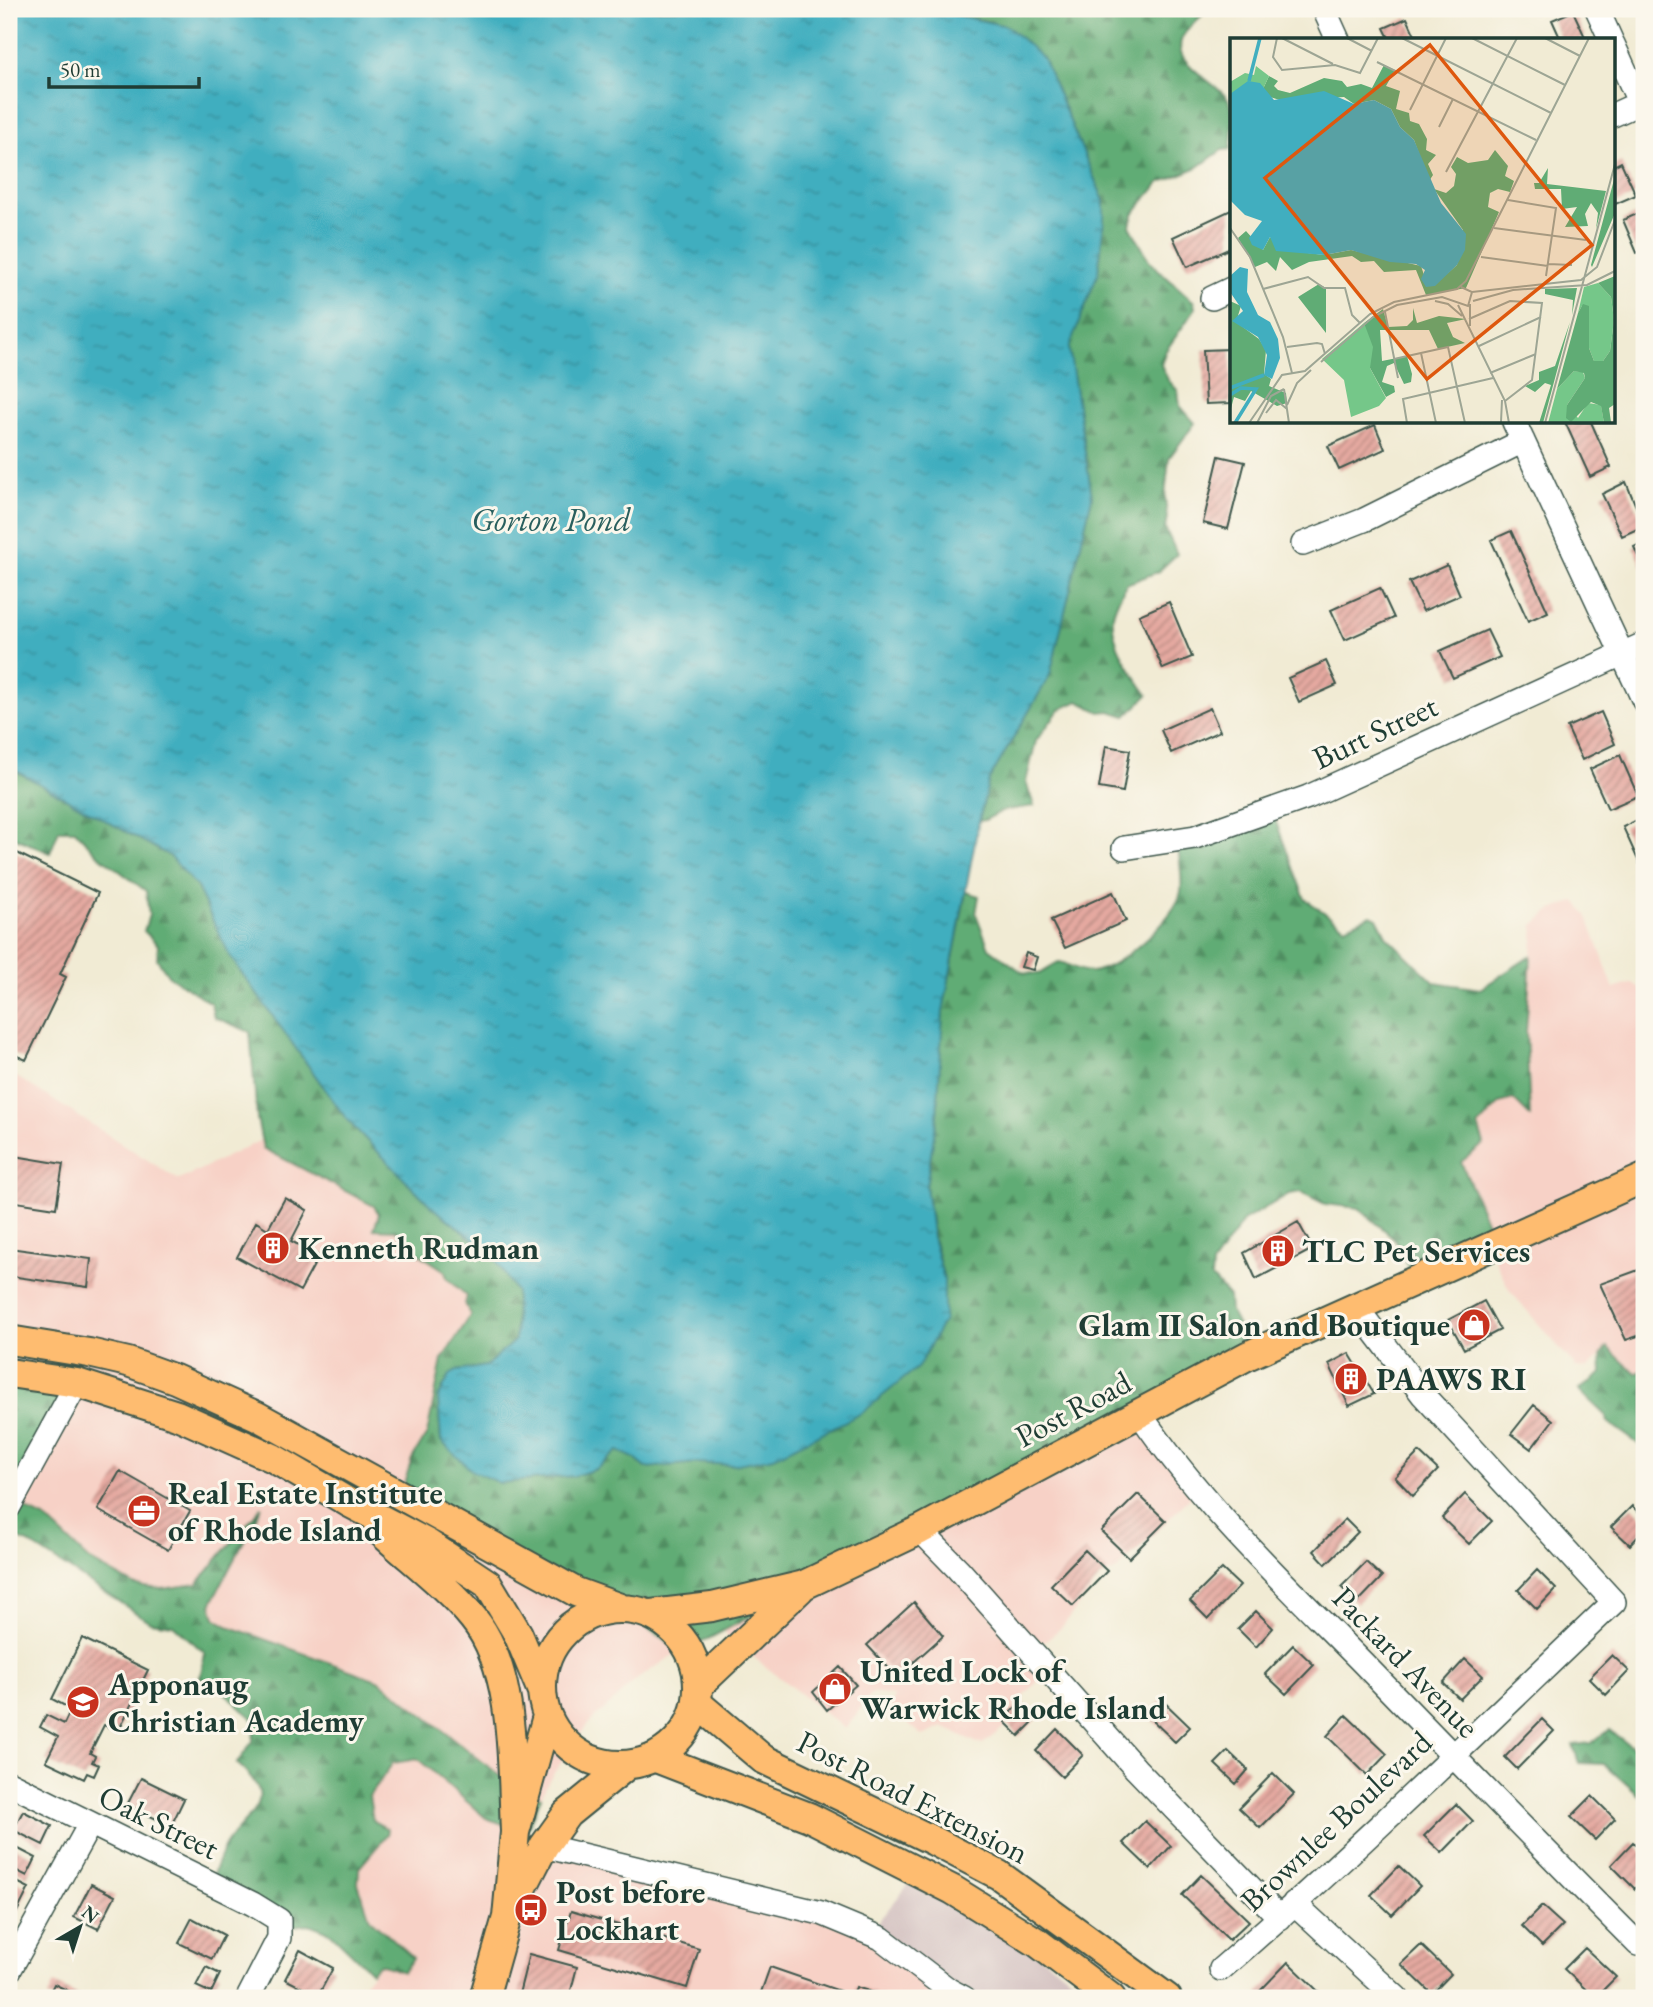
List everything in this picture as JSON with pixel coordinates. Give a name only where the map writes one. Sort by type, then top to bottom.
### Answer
[{"type":"main road","name":"Post Road","points":[[651,1614],[670,1626],[685,1642],[695,1662],[698,1694],[689,1726],[675,1744],[656,1758],[626,1766],[602,1764],[579,1754],[560,1737],[544,1703],[545,1664],[555,1642],[573,1624],[595,1612],[620,1608],[651,1614],[712,1607],[804,1585],[920,1531],[1247,1356],[1644,1178]]},
{"type":"main road","points":[[9,1340],[128,1362],[175,1379],[257,1416],[576,1592],[620,1608]]},
{"type":"main road","points":[[9,1373],[77,1383],[177,1415],[273,1458],[428,1544],[488,1584],[518,1634],[544,1703],[514,1832]]},
{"type":"main road","points":[[348,1502],[448,1591],[475,1620],[492,1653],[509,1704],[514,1832],[506,1917],[484,1998]]},
{"type":"main road","name":"Post Road","points":[[698,1694],[804,1585]]},
{"type":"main road","name":"Post Road Extension","points":[[698,1694],[763,1759],[999,1875],[1167,1998]]},
{"type":"main road","name":"Post Road Extension","points":[[656,1758],[809,1817],[954,1890],[1038,1943],[1111,1998]]},
{"type":"main road","points":[[506,1917],[544,1846],[567,1814],[626,1766]]},
{"type":"street","points":[[1324,9],[1337,38]]},
{"type":"street","points":[[1597,9],[1610,38]]},
{"type":"street","points":[[1614,46],[1643,106],[1614,115]]},
{"type":"street","points":[[1303,544],[1364,520],[1519,431],[1644,701]]},
{"type":"street","name":"Burt Street","points":[[1124,848],[1195,837],[1308,797],[1644,644]]},
{"type":"street","name":"Brownlee Boulevard","points":[[1222,1969],[1614,1602],[1423,1395],[1356,1307]]},
{"type":"street","points":[[9,1507],[77,1383]]},
{"type":"street","name":"Packard Avenue","points":[[1140,1414],[1161,1445],[1257,1554],[1531,1838],[1638,1944]]},
{"type":"street","points":[[920,1531],[958,1569],[1136,1769],[1287,1911],[1397,1998]]},
{"type":"street","name":"Oak Street","points":[[9,1783],[253,1904],[279,1920],[279,1938],[248,1998]]},
{"type":"street","points":[[9,1970],[90,1824]]},
{"type":"street","points":[[544,1846],[821,1913],[881,1938],[949,1990],[964,1998]]},
{"type":"shaded area","points":[[1576,901],[1587,915],[1614,989],[1633,983],[1644,991],[1644,1369],[1636,1374],[1608,1348],[1588,1368],[1576,1367],[1510,1291],[1489,1248],[1461,1162],[1484,1144],[1478,1126],[1500,1103],[1513,1099],[1529,1115],[1526,1032],[1534,925],[1550,911]]},
{"type":"shaded area","points":[[9,1072],[179,1180],[261,1140],[263,1148],[374,1206],[418,1253],[445,1271],[447,1278],[467,1296],[465,1304],[471,1315],[442,1360],[427,1434],[412,1459],[560,1574],[681,1650],[636,1680],[587,1725],[549,1780],[541,1797],[214,1618],[211,1604],[259,1510],[197,1584],[162,1589],[136,1586],[89,1560],[46,1519],[15,1504],[9,1361]]},
{"type":"shaded area","points":[[1137,1415],[1198,1490],[1116,1571],[1100,1578],[1061,1628],[1035,1649],[1047,1671],[1010,1712],[1009,1723],[982,1745],[943,1727],[923,1736],[891,1708],[894,1696],[872,1693],[845,1729],[728,1637],[725,1631]]},
{"type":"shaded area","points":[[418,1759],[486,1818],[526,1832],[530,1841],[820,1911],[965,1998],[351,1998],[380,1964],[413,1958],[370,1919],[358,1883],[359,1868],[387,1835],[373,1821],[369,1796],[393,1763]]},
{"type":"shaded area","points":[[922,1868],[1098,1998],[965,1998],[872,1929]]},
{"type":"green space","points":[[942,9],[1208,9],[1185,33],[1180,44],[1182,54],[1196,72],[1226,96],[1230,103],[1230,149],[1222,150],[1198,167],[1159,183],[1133,214],[1130,226],[1150,262],[1194,302],[1195,309],[1165,352],[1161,365],[1168,380],[1178,391],[1180,406],[1195,423],[1169,458],[1165,528],[1177,554],[1158,572],[1126,584],[1113,615],[1119,647],[1129,668],[1148,695],[1126,716],[1110,711],[1100,712],[1078,701],[1059,710],[1036,741],[1026,782],[1034,806],[1002,811],[979,821],[989,780],[1050,675],[1092,497],[1069,348],[1098,273],[1104,201],[1043,58],[992,22],[955,15]]},
{"type":"green space","points":[[9,767],[170,856],[197,887],[229,955],[348,1121],[431,1206],[492,1254],[516,1291],[515,1340],[486,1366],[457,1371],[450,1375],[438,1398],[441,1441],[499,1483],[574,1476],[596,1469],[618,1450],[646,1468],[697,1463],[733,1465],[944,1279],[934,1241],[926,1186],[937,1116],[943,1011],[966,892],[979,896],[976,914],[989,948],[1022,972],[1039,974],[1060,962],[1091,972],[1102,969],[1130,953],[1158,927],[1177,902],[1182,879],[1177,841],[1273,814],[1305,899],[1345,927],[1371,915],[1377,918],[1386,936],[1434,982],[1480,989],[1531,956],[1526,1032],[1530,1116],[1513,1099],[1500,1103],[1478,1126],[1484,1144],[1461,1162],[1494,1240],[1414,1280],[1395,1239],[1359,1208],[1325,1204],[1301,1192],[1289,1194],[1243,1221],[1212,1265],[1211,1277],[1229,1297],[1230,1311],[1251,1351],[691,1648],[681,1650],[560,1574],[400,1496],[412,1459],[427,1434],[442,1360],[471,1315],[465,1304],[467,1296],[447,1278],[445,1271],[418,1253],[396,1230],[374,1229],[379,1214],[374,1206],[263,1148],[257,1118],[250,1032],[214,1017],[211,1003],[169,976],[157,959],[158,945],[144,931],[149,915],[146,891],[97,854],[75,830],[59,830],[50,853],[9,835]]},
{"type":"green space","points":[[1607,1347],[1636,1374],[1644,1369],[1644,1448],[1608,1422],[1606,1416],[1579,1390],[1602,1373],[1601,1354]]},
{"type":"green space","points":[[9,1361],[75,1372],[15,1504],[46,1519],[89,1560],[136,1586],[162,1589],[197,1584],[262,1506],[211,1604],[215,1618],[228,1626],[380,1681],[507,1781],[541,1797],[526,1832],[486,1818],[418,1759],[393,1763],[369,1796],[373,1821],[388,1829],[387,1835],[359,1868],[358,1883],[370,1919],[413,1958],[403,1972],[380,1964],[371,1972],[330,1932],[309,1924],[284,1927],[210,1881],[225,1845],[258,1804],[260,1796],[257,1787],[237,1763],[253,1741],[255,1721],[221,1689],[200,1678],[205,1653],[173,1625],[150,1622],[32,1545],[9,1534]]},
{"type":"green space","points":[[1609,1730],[1644,1756],[1644,1803],[1640,1796],[1604,1764],[1579,1763],[1573,1745],[1591,1743]]},
{"type":"water","name":"Gorton Pond","points":[[9,9],[942,9],[955,15],[1007,26],[1043,58],[1104,201],[1098,273],[1069,348],[1092,497],[1050,675],[989,780],[943,1011],[937,1116],[926,1186],[933,1241],[944,1279],[944,1320],[918,1367],[862,1413],[774,1457],[733,1465],[697,1463],[646,1468],[634,1458],[618,1451],[596,1469],[574,1476],[499,1483],[472,1471],[441,1441],[438,1398],[450,1375],[457,1371],[486,1366],[515,1340],[516,1292],[492,1254],[431,1206],[348,1121],[229,955],[197,887],[170,856],[9,767]]},
{"type":"building","points":[[1573,11],[1585,37],[1560,38],[1552,20]]},
{"type":"building","points":[[1407,18],[1416,38],[1389,38],[1384,28]]},
{"type":"building","points":[[1621,162],[1636,195],[1614,205],[1614,166]]},
{"type":"building","points":[[1230,210],[1230,248],[1187,267],[1173,237]]},
{"type":"building","points":[[1644,211],[1644,250],[1637,253],[1623,220]]},
{"type":"building","points":[[1230,349],[1230,403],[1206,404],[1203,350]]},
{"type":"building","points":[[1566,424],[1592,424],[1611,467],[1590,477]]},
{"type":"building","points":[[1375,425],[1385,449],[1339,470],[1328,446]]},
{"type":"building","points":[[1219,456],[1245,462],[1228,529],[1203,523]]},
{"type":"building","points":[[1626,482],[1644,526],[1622,536],[1602,494]]},
{"type":"building","points":[[1511,531],[1548,612],[1528,621],[1491,540]]},
{"type":"building","points":[[1644,542],[1644,570],[1634,547]]},
{"type":"building","points":[[1447,565],[1460,595],[1423,611],[1409,582]]},
{"type":"building","points":[[1380,588],[1394,618],[1345,640],[1331,610]]},
{"type":"building","points":[[1169,602],[1192,657],[1163,669],[1139,615]]},
{"type":"building","points":[[1487,630],[1500,657],[1453,678],[1440,651]]},
{"type":"building","points":[[1326,661],[1337,685],[1299,702],[1288,678]]},
{"type":"building","points":[[1210,708],[1220,731],[1171,753],[1161,730]]},
{"type":"building","points":[[1601,712],[1615,744],[1582,760],[1567,727]]},
{"type":"building","points":[[1106,746],[1130,750],[1123,792],[1099,788]]},
{"type":"building","points":[[1620,755],[1638,796],[1608,809],[1590,769]]},
{"type":"building","points":[[1639,819],[1644,830],[1642,869],[1623,827]]},
{"type":"building","points":[[9,849],[98,893],[60,974],[66,977],[26,1060],[9,1052]]},
{"type":"building","points":[[1113,892],[1126,921],[1065,948],[1051,920]]},
{"type":"building","points":[[1026,953],[1037,957],[1033,970],[1021,967]]},
{"type":"building","points":[[9,1155],[63,1164],[56,1208],[9,1201]]},
{"type":"building","name":"Kenneth Rudman","points":[[285,1198],[307,1210],[291,1241],[319,1256],[300,1291],[237,1257],[256,1222],[268,1229]]},
{"type":"building","name":"TLC Pet Services","points":[[1298,1222],[1313,1249],[1256,1279],[1244,1253]]},
{"type":"building","points":[[9,1248],[91,1259],[88,1287],[9,1276]]},
{"type":"building","points":[[1644,1268],[1644,1334],[1626,1340],[1600,1284]]},
{"type":"building","name":"Glam II Salon and Boutique","points":[[1484,1301],[1500,1330],[1464,1349],[1448,1320]]},
{"type":"building","name":"PAAWS RI","points":[[1349,1353],[1374,1394],[1349,1406],[1329,1364]]},
{"type":"building","points":[[1534,1405],[1553,1420],[1531,1449],[1511,1434]]},
{"type":"building","points":[[1419,1452],[1438,1470],[1413,1496],[1395,1477]]},
{"type":"building","name":"Real Estate Institute of Rhode Island","points":[[120,1471],[190,1511],[168,1550],[98,1510]]},
{"type":"building","points":[[1138,1494],[1166,1521],[1129,1558],[1101,1531]]},
{"type":"building","points":[[1465,1494],[1492,1521],[1469,1544],[1442,1518]]},
{"type":"building","points":[[1632,1506],[1644,1518],[1644,1530],[1630,1545],[1611,1527]]},
{"type":"building","points":[[1345,1519],[1358,1532],[1326,1564],[1314,1551]]},
{"type":"building","points":[[1085,1550],[1107,1571],[1073,1606],[1051,1585]]},
{"type":"building","points":[[1366,1562],[1382,1577],[1357,1603],[1341,1587]]},
{"type":"building","points":[[1222,1569],[1240,1586],[1208,1619],[1190,1601]]},
{"type":"building","points":[[1537,1570],[1556,1589],[1537,1609],[1518,1590]]},
{"type":"building","points":[[914,1602],[943,1636],[897,1677],[867,1645]]},
{"type":"building","points":[[1256,1611],[1273,1628],[1256,1647],[1238,1629]]},
{"type":"building","points":[[82,1638],[148,1670],[118,1732],[104,1725],[90,1753],[95,1756],[92,1762],[99,1765],[94,1776],[87,1773],[84,1779],[46,1761],[58,1737],[40,1727],[46,1715],[64,1724],[71,1709],[52,1699]]},
{"type":"building","points":[[1293,1645],[1314,1665],[1286,1694],[1265,1674]]},
{"type":"building","points":[[1612,1655],[1629,1671],[1606,1695],[1589,1678]]},
{"type":"building","points":[[1465,1659],[1483,1676],[1460,1699],[1443,1683]]},
{"type":"building","name":"United Lock of Warwick Rhode Island","points":[[840,1667],[856,1685],[827,1710],[813,1692]]},
{"type":"building","points":[[1162,1700],[1190,1727],[1175,1742],[1147,1715]]},
{"type":"building","points":[[1021,1702],[1037,1718],[1019,1736],[1003,1720]]},
{"type":"building","points":[[1346,1715],[1387,1754],[1367,1775],[1327,1736]]},
{"type":"building","points":[[1542,1719],[1554,1731],[1517,1769],[1505,1757]]},
{"type":"building","points":[[1057,1729],[1083,1755],[1062,1777],[1036,1751]]},
{"type":"building","points":[[1228,1751],[1248,1770],[1236,1784],[1215,1764]]},
{"type":"building","points":[[1273,1773],[1294,1794],[1260,1828],[1239,1808]]},
{"type":"building","points":[[141,1778],[184,1799],[171,1826],[127,1805]]},
{"type":"building","points":[[1592,1796],[1615,1819],[1595,1840],[1571,1817]]},
{"type":"building","points":[[1456,1804],[1473,1821],[1442,1853],[1424,1836]]},
{"type":"building","points":[[23,1811],[52,1826],[43,1845],[13,1830]]},
{"type":"building","points":[[1145,1821],[1171,1846],[1150,1869],[1123,1843]]},
{"type":"building","points":[[1633,1842],[1644,1853],[1644,1880],[1635,1889],[1611,1865]]},
{"type":"building","points":[[9,1844],[36,1858],[27,1876],[9,1867]]},
{"type":"building","points":[[1399,1866],[1420,1886],[1392,1915],[1371,1895]]},
{"type":"building","points":[[1201,1875],[1249,1921],[1229,1940],[1182,1895]]},
{"type":"building","points":[[9,1878],[29,1888],[17,1912],[9,1908]]},
{"type":"building","points":[[91,1884],[115,1896],[98,1929],[74,1917]]},
{"type":"building","points":[[1542,1906],[1563,1925],[1542,1946],[1522,1926]]},
{"type":"building","points":[[571,1911],[699,1949],[687,1988],[559,1950]]},
{"type":"building","points":[[192,1918],[224,1935],[212,1959],[179,1943]]},
{"type":"building","points":[[1421,1945],[1451,1974],[1432,1994],[1401,1964]]},
{"type":"building","points":[[1585,1948],[1616,1977],[1595,1998],[1564,1969]]},
{"type":"building","points":[[300,1950],[333,1968],[318,1996],[285,1979]]},
{"type":"building","points":[[529,1954],[577,1967],[569,1998],[537,1998],[519,1994]]},
{"type":"building","points":[[1288,1962],[1318,1991],[1311,1998],[1263,1998],[1258,1993]]},
{"type":"building","points":[[206,1967],[220,1974],[211,1993],[196,1986]]},
{"type":"building","points":[[770,1967],[840,1991],[837,1998],[759,1998]]},
{"type":"building","points":[[54,1984],[83,1998],[47,1998]]},
{"type":"building","points":[[856,1987],[890,1998],[852,1998]]},
{"type":"place","name":"Kenneth Rudman","points":[[273,1248]]},
{"type":"place","name":"TLC Pet Services","points":[[1278,1251]]},
{"type":"place","name":"Glam II Salon and Boutique","points":[[1474,1325]]},
{"type":"place","name":"PAAWS RI","points":[[1351,1379]]},
{"type":"place","name":"Real Estate Institute of Rhode Island","points":[[144,1511]]},
{"type":"place","name":"United Lock of Warwick Rhode Island","points":[[835,1689]]},
{"type":"place","name":"Apponaug Christian Academy","points":[[83,1702]]},
{"type":"place","name":"Post before Lockhart","points":[[531,1910]]}]
